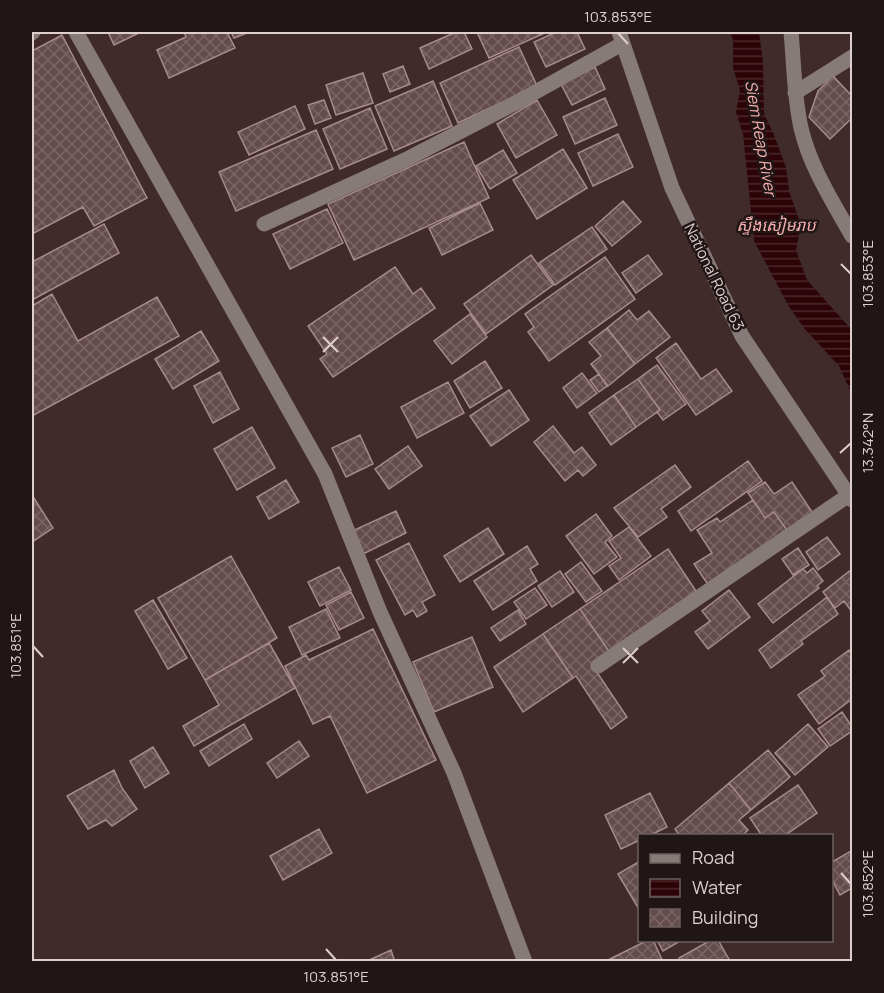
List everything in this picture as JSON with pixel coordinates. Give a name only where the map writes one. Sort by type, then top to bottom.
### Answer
[{"type":"street","points":[[76,32],[325,474],[380,612],[454,773],[525,962]]},
{"type":"street","points":[[792,32],[795,93],[801,129],[817,172],[852,236]]},
{"type":"street","points":[[264,224],[409,158],[521,100],[621,38]]},
{"type":"street","name":"National Road 63","points":[[621,38],[672,188],[742,336],[851,497]]},
{"type":"street","points":[[795,93],[852,57]]},
{"type":"street","points":[[598,666],[851,497]]},
{"type":"water","name":"ស្ទឹងសៀមរាប","points":[[730,32],[759,32],[763,62],[764,114],[786,167],[789,191],[801,225],[796,250],[807,280],[852,330],[852,394],[839,366],[804,328],[788,305],[754,241],[743,134],[736,112],[740,90],[733,68],[733,40]]},
{"type":"building","points":[[108,32],[141,32],[114,45]]},
{"type":"building","points":[[184,32],[227,32],[235,48],[169,78],[157,50],[186,37]]},
{"type":"building","points":[[231,32],[246,32],[247,33],[234,38]]},
{"type":"building","points":[[456,32],[464,32],[472,49],[429,69],[420,48]]},
{"type":"building","points":[[477,32],[547,32],[489,58]]},
{"type":"building","points":[[556,32],[577,32],[585,49],[546,67],[534,42]]},
{"type":"building","points":[[62,35],[147,198],[94,226],[83,207],[32,234],[32,51]]},
{"type":"building","points":[[519,47],[537,86],[458,123],[440,83]]},
{"type":"building","points":[[403,66],[410,84],[390,92],[383,74]]},
{"type":"building","points":[[595,67],[605,89],[572,105],[561,84]]},
{"type":"building","points":[[363,73],[373,103],[336,115],[326,85]]},
{"type":"building","points":[[833,76],[852,96],[852,118],[830,139],[809,117],[818,91]]},
{"type":"building","points":[[433,81],[452,126],[394,151],[375,106]]},
{"type":"building","points":[[605,98],[617,125],[575,144],[563,117]]},
{"type":"building","points":[[324,100],[331,118],[315,124],[308,105]]},
{"type":"building","points":[[537,100],[557,135],[516,158],[497,124]]},
{"type":"building","points":[[295,106],[305,129],[249,155],[238,132]]},
{"type":"building","points":[[370,108],[387,149],[340,169],[323,129]]},
{"type":"building","points":[[316,130],[333,169],[236,211],[219,172]]},
{"type":"building","points":[[618,134],[633,167],[593,186],[578,153]]},
{"type":"building","points":[[464,142],[489,198],[354,260],[328,204]]},
{"type":"building","points":[[563,149],[587,188],[537,219],[513,180]]},
{"type":"building","points":[[503,150],[517,173],[490,189],[476,166]]},
{"type":"building","points":[[623,201],[641,222],[612,246],[595,226]]},
{"type":"building","points":[[480,203],[493,230],[442,255],[429,228]]},
{"type":"building","points":[[327,209],[343,243],[290,269],[273,234]]},
{"type":"building","points":[[104,224],[119,253],[32,300],[32,262]]},
{"type":"building","points":[[592,227],[607,249],[555,285],[539,263]]},
{"type":"building","points":[[531,255],[553,285],[486,334],[464,304]]},
{"type":"building","points":[[648,255],[662,274],[636,293],[622,273]]},
{"type":"building","points":[[605,257],[635,299],[549,361],[528,332],[534,327],[525,314]]},
{"type":"building","points":[[395,267],[413,294],[421,288],[435,308],[333,377],[320,359],[327,354],[308,326]]},
{"type":"building","points":[[52,294],[78,341],[157,297],[179,336],[32,416],[32,306]]},
{"type":"building","points":[[629,310],[637,320],[649,311],[670,337],[635,364],[607,328]]},
{"type":"building","points":[[470,314],[487,337],[452,364],[434,341]]},
{"type":"building","points":[[607,328],[635,364],[608,386],[591,364],[601,356],[589,342]]},
{"type":"building","points":[[201,331],[219,361],[173,389],[155,359]]},
{"type":"building","points":[[676,343],[701,379],[716,369],[732,391],[696,415],[656,358]]},
{"type":"building","points":[[485,361],[502,388],[470,408],[454,381]]},
{"type":"building","points":[[657,365],[686,404],[663,420],[657,412],[660,410],[638,379]]},
{"type":"building","points":[[220,372],[239,409],[213,423],[194,386]]},
{"type":"building","points":[[582,373],[597,393],[577,408],[563,388]]},
{"type":"building","points":[[599,374],[607,386],[599,392],[590,380]]},
{"type":"building","points":[[638,379],[660,410],[636,427],[614,395]]},
{"type":"building","points":[[448,382],[464,413],[417,438],[401,407]]},
{"type":"building","points":[[509,390],[529,420],[491,446],[470,416]]},
{"type":"building","points":[[614,395],[636,427],[611,445],[589,413]]},
{"type":"building","points":[[553,426],[574,453],[582,447],[596,465],[583,476],[578,470],[565,481],[534,442]]},
{"type":"building","points":[[252,427],[275,468],[237,490],[214,449]]},
{"type":"building","points":[[360,435],[373,464],[346,477],[332,448]]},
{"type":"building","points":[[408,446],[422,466],[389,489],[375,469]]},
{"type":"building","points":[[748,461],[762,481],[691,531],[678,511]]},
{"type":"building","points":[[675,465],[691,487],[661,509],[667,517],[638,537],[614,508]]},
{"type":"building","points":[[286,480],[299,502],[269,519],[257,497]]},
{"type":"building","points":[[765,482],[774,494],[792,482],[814,515],[789,533],[774,512],[765,518],[748,493]]},
{"type":"building","points":[[32,495],[53,528],[32,542]]},
{"type":"building","points":[[753,500],[765,518],[774,512],[789,533],[709,586],[694,564],[712,553],[697,530],[717,518],[720,522]]},
{"type":"building","points":[[396,511],[406,533],[361,555],[350,532]]},
{"type":"building","points":[[596,514],[612,536],[605,542],[617,557],[594,574],[566,536]]},
{"type":"building","points":[[629,527],[651,556],[619,580],[609,566],[621,558],[609,541]]},
{"type":"building","points":[[488,528],[504,554],[460,582],[444,556]]},
{"type":"building","points":[[827,537],[840,554],[818,570],[806,552]]},
{"type":"building","points":[[409,543],[435,595],[422,602],[427,611],[417,617],[413,610],[405,615],[376,560]]},
{"type":"building","points":[[527,546],[538,564],[530,569],[537,581],[493,610],[474,581]]},
{"type":"building","points":[[798,548],[809,565],[793,575],[782,559]]},
{"type":"building","points":[[668,549],[698,594],[610,653],[580,609]]},
{"type":"building","points":[[231,556],[277,638],[205,680],[158,598]]},
{"type":"building","points":[[581,562],[602,591],[586,602],[565,574]]},
{"type":"building","points":[[339,567],[351,590],[320,606],[308,582]]},
{"type":"building","points":[[813,568],[823,581],[817,586],[819,588],[773,623],[758,604],[803,569],[807,573]]},
{"type":"building","points":[[852,569],[852,612],[844,601],[835,608],[823,592]]},
{"type":"building","points":[[560,571],[574,592],[552,607],[538,586]]},
{"type":"building","points":[[535,588],[547,605],[526,619],[514,602]]},
{"type":"building","points":[[729,590],[750,617],[708,649],[695,632],[710,621],[702,611]]},
{"type":"building","points":[[351,592],[364,618],[339,630],[326,605]]},
{"type":"building","points":[[827,597],[838,614],[801,641],[803,644],[771,668],[759,650]]},
{"type":"building","points":[[153,600],[187,658],[168,669],[135,611]]},
{"type":"building","points":[[326,609],[340,638],[302,655],[289,627]]},
{"type":"building","points":[[580,609],[610,653],[592,665],[627,717],[611,729],[576,676],[573,678],[543,634]]},
{"type":"building","points":[[518,610],[526,624],[500,641],[491,628]]},
{"type":"building","points":[[373,629],[436,760],[367,793],[330,716],[313,724],[285,666],[306,655],[309,660]]},
{"type":"building","points":[[543,634],[573,678],[523,712],[494,667]]},
{"type":"building","points":[[472,637],[493,687],[434,712],[413,662]]},
{"type":"building","points":[[269,643],[295,688],[194,746],[183,726],[219,705],[205,680]]},
{"type":"building","points":[[849,650],[852,655],[852,699],[819,724],[798,695],[825,676],[821,671]]},
{"type":"building","points":[[842,712],[852,727],[852,731],[830,746],[818,729]]},
{"type":"building","points":[[244,724],[252,739],[209,766],[200,751]]},
{"type":"building","points":[[808,724],[828,747],[795,775],[775,753]]},
{"type":"building","points":[[299,741],[309,756],[277,778],[267,763]]},
{"type":"building","points":[[153,747],[169,773],[145,788],[130,761]]},
{"type":"building","points":[[768,750],[790,777],[751,810],[729,783]]},
{"type":"building","points":[[114,770],[122,788],[137,809],[112,826],[106,820],[88,829],[67,796]]},
{"type":"building","points":[[729,783],[751,810],[739,820],[748,830],[744,834],[679,834],[675,829]]},
{"type":"building","points":[[798,785],[817,813],[787,834],[761,834],[750,818]]},
{"type":"building","points":[[650,793],[667,827],[653,834],[638,834],[638,841],[621,849],[605,815]]},
{"type":"building","points":[[319,829],[332,853],[283,880],[270,856]]},
{"type":"building","points":[[851,851],[852,888],[840,895],[833,882],[833,861]]},
{"type":"building","points":[[638,862],[638,908],[618,874]]},
{"type":"building","points":[[644,942],[654,942],[663,962],[604,962]]},
{"type":"building","points":[[658,942],[679,942],[663,951]]},
{"type":"building","points":[[707,942],[719,942],[730,961],[681,962],[679,958]]},
{"type":"building","points":[[391,950],[395,962],[365,962]]},
{"type":"water label","name":"Siem Reap River","points":[[761,138]]}]
